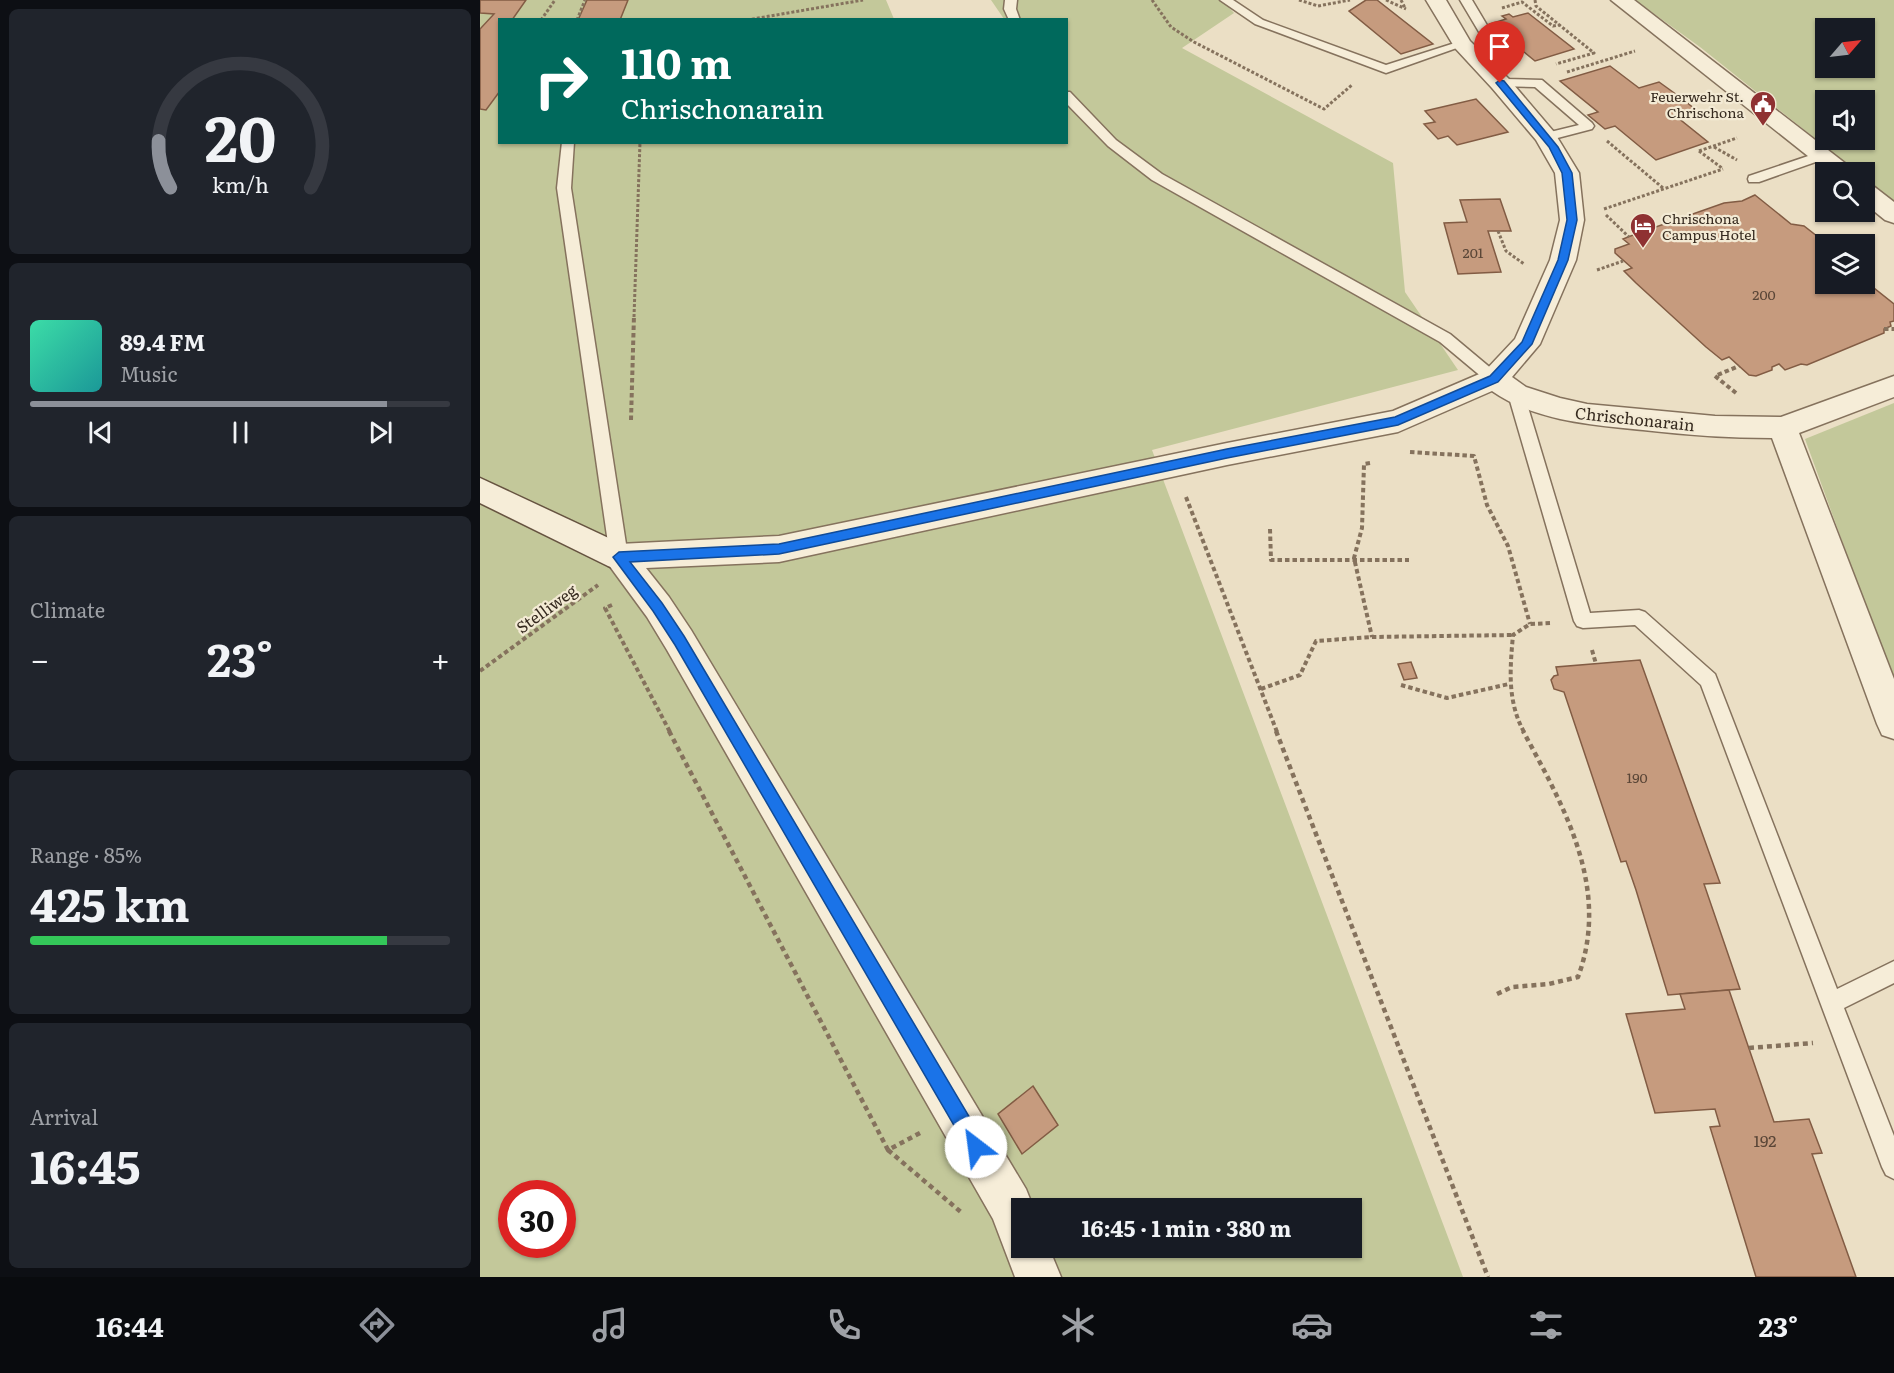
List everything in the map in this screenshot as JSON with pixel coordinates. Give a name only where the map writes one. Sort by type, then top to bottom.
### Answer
[{"type":"street","points":[[610,570],[779,549],[1174,465],[1398,421],[1505,387],[1560,267],[1572,220],[1567,173],[1546,137],[1500,83],[1462,44],[1436,0]]},
{"type":"street","points":[[1621,0],[1828,162]]},
{"type":"street","points":[[1875,199],[1894,215]]},
{"type":"street","points":[[1894,386],[1783,428],[1894,724]]},
{"type":"street","name":"Chrischonarain","points":[[1505,387],[1558,408],[1587,414],[1715,427],[1783,428]]},
{"type":"street","points":[[480,490],[610,570],[658,607],[1011,1207]]},
{"type":"street","points":[[1030,1258],[1038,1277]]},
{"type":"lane","points":[[1011,0],[1010,9],[1014,18]]},
{"type":"lane","points":[[1226,0],[1259,22],[1386,69],[1462,44]]},
{"type":"lane","points":[[1466,0],[1491,42],[1500,83],[1538,83],[1588,126]]},
{"type":"lane","points":[[1068,97],[1112,143],[1158,177],[1445,338],[1505,387],[1586,629],[1639,617],[1708,680],[1833,1002],[1894,1167]]},
{"type":"lane","points":[[1546,137],[1588,126]]},
{"type":"lane","points":[[568,144],[564,188],[610,570]]},
{"type":"lane","points":[[1754,179],[1820,156]]},
{"type":"lane","points":[[1833,1002],[1894,972]]},
{"type":"path","points":[[542,18],[555,0]]},
{"type":"path","points":[[578,18],[585,0]]},
{"type":"path","points":[[759,18],[863,0]]},
{"type":"path","points":[[1152,0],[1171,27],[1194,42],[1324,109],[1374,65]]},
{"type":"path","points":[[1299,0],[1305,4],[1326,6],[1350,0]]},
{"type":"path","points":[[1535,0],[1536,6],[1594,53],[1550,66]]},
{"type":"path","points":[[1498,10],[1522,2],[1553,26],[1559,25]]},
{"type":"path","points":[[1574,70],[1635,51]]},
{"type":"path","points":[[1588,126],[1664,189]]},
{"type":"path","points":[[1600,210],[1723,169],[1699,151],[1737,138]]},
{"type":"path","points":[[631,425],[640,144]]},
{"type":"path","points":[[1714,147],[1737,161],[1746,160]]},
{"type":"path","points":[[1498,231],[1502,245],[1513,260],[1532,267],[1560,267]]},
{"type":"path","points":[[1884,329],[1894,329]]},
{"type":"path","points":[[1401,454],[1411,452],[1474,456],[1487,505],[1508,546],[1530,624]]},
{"type":"path","points":[[1372,637],[1354,558],[1362,528],[1364,464],[1373,462]]},
{"type":"path","points":[[1174,465],[1488,1277]]},
{"type":"path","points":[[1270,529],[1271,560],[1354,558],[1408,560]]},
{"type":"path","points":[[610,570],[620,601],[605,608],[888,1150],[965,1215]]},
{"type":"path","name":"Stelliweg","points":[[480,670],[610,570]]},
{"type":"path","points":[[1261,689],[1299,675],[1316,641],[1372,637],[1513,634],[1530,624],[1586,629]]},
{"type":"path","points":[[1497,994],[1512,987],[1549,984],[1578,977],[1587,953],[1588,886],[1577,838],[1554,788],[1518,722],[1509,684],[1513,634]]},
{"type":"path","points":[[1401,685],[1447,698],[1509,684]]},
{"type":"path","points":[[1749,1048],[1846,1040]]},
{"type":"path","points":[[888,1150],[925,1130]]},
{"type":"green space","points":[[480,0],[886,0],[894,18],[498,18],[498,144],[1068,144],[1068,18],[1003,18],[991,0],[1222,0],[1234,13],[1182,48],[1393,163],[1405,292],[1458,370],[1152,450],[1463,1277],[480,1277]]},
{"type":"green space","points":[[1635,0],[1894,0],[1894,202],[1875,187],[1875,162],[1844,162],[1829,150],[1875,150],[1875,90],[1815,90],[1815,139],[1700,47]]},
{"type":"green space","points":[[1894,403],[1894,684],[1805,439]]},
{"type":"building","points":[[480,0],[526,0],[513,18],[498,18],[498,94],[486,110],[480,109],[480,29],[494,14],[480,13]]},
{"type":"building","points":[[587,0],[628,0],[621,18],[579,18]]},
{"type":"building","points":[[1366,0],[1377,0],[1433,44],[1401,54],[1349,11]]},
{"type":"building","points":[[1528,13],[1574,49],[1535,61],[1490,24],[1506,19],[1502,16],[1509,14],[1513,17]]},
{"type":"building","points":[[1610,66],[1639,88],[1659,82],[1684,100],[1697,111],[1677,117],[1708,142],[1656,160],[1615,126],[1605,129],[1588,115],[1598,112],[1560,81]]},
{"type":"building","points":[[1476,99],[1508,132],[1457,145],[1448,136],[1438,139],[1424,124],[1435,122],[1425,111]]},
{"type":"building","points":[[1755,195],[1791,224],[1804,226],[1815,235],[1815,294],[1875,294],[1875,289],[1894,304],[1894,321],[1890,322],[1891,326],[1884,329],[1884,333],[1807,365],[1801,364],[1785,370],[1779,364],[1772,367],[1772,370],[1756,376],[1749,375],[1729,357],[1722,360],[1706,347],[1624,271],[1632,268],[1615,253],[1615,249],[1629,244],[1623,239],[1633,235],[1636,237],[1650,232],[1650,229],[1724,203],[1742,201]]},
{"type":"building","points":[[1500,199],[1511,231],[1488,231],[1501,272],[1458,274],[1444,223],[1467,222],[1460,200]]},
{"type":"building","points":[[1640,660],[1720,883],[1704,884],[1740,989],[1668,995],[1636,890],[1626,861],[1621,862],[1564,692],[1554,689],[1551,680],[1558,675],[1556,667]]},
{"type":"building","points":[[1411,662],[1417,678],[1404,680],[1398,664]]},
{"type":"building","points":[[1729,990],[1774,1122],[1809,1119],[1822,1153],[1812,1154],[1856,1277],[1756,1277],[1710,1127],[1720,1126],[1715,1109],[1655,1113],[1626,1014],[1685,1009],[1680,994]]},
{"type":"building","points":[[1033,1086],[1058,1125],[1022,1154],[998,1114]]},
{"type":"place","name":"Feuerwehr St. Chrischona","points":[[1763,127]]},
{"type":"place","name":"Chrischona Campus Hotel","points":[[1643,249]]},
{"type":"route","points":[[976,1147],[679,640],[658,607],[619,557],[779,549],[1227,454],[1398,421],[1494,379],[1526,344],[1563,260],[1572,220],[1567,173],[1554,147],[1500,83]]}]
